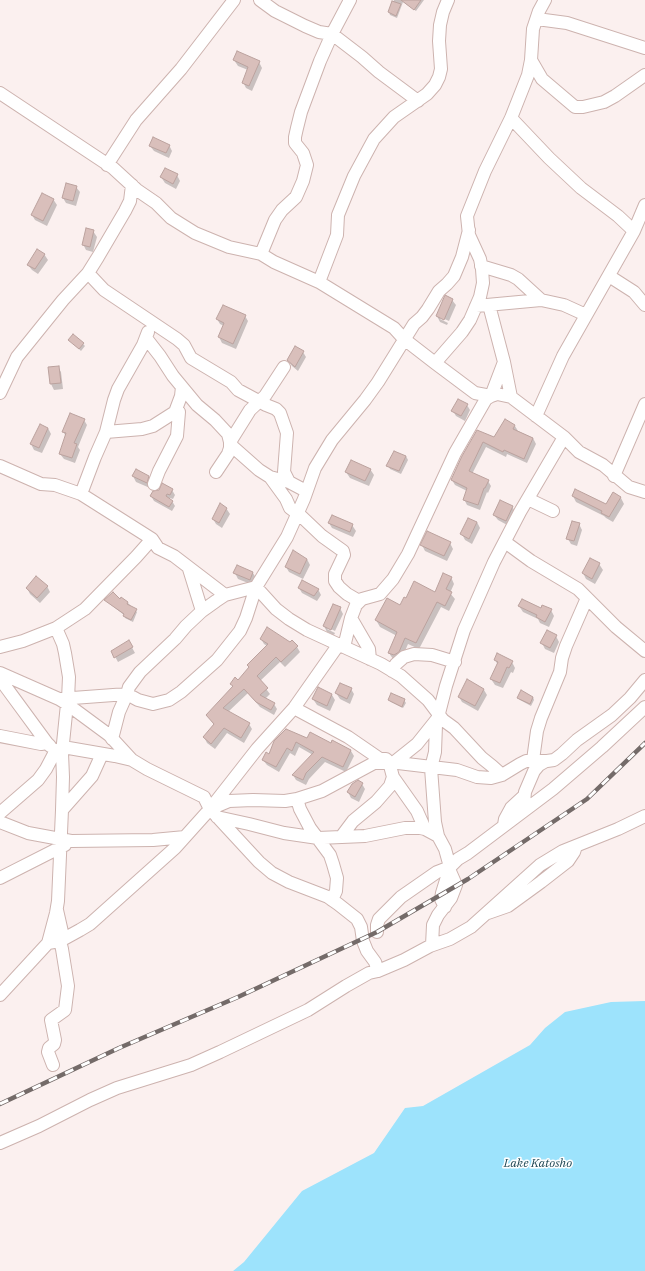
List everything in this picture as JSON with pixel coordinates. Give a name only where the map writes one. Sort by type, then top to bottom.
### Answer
[{"type":"street","points":[[107,165],[136,120],[180,69],[234,0]]},
{"type":"street","points":[[260,0],[275,11],[306,26],[319,32],[332,34],[362,57],[378,72],[418,101]]},
{"type":"street","points":[[261,254],[275,220],[282,210],[296,197],[303,181],[307,165],[303,153],[295,143],[301,112],[332,34],[350,0]]},
{"type":"street","points":[[319,282],[337,235],[338,215],[354,176],[374,139],[394,117],[418,101],[435,85],[439,77],[441,69],[439,41],[440,25],[448,0]]},
{"type":"street","points":[[435,364],[462,332],[470,320],[480,297],[483,283],[481,266],[469,230],[468,216],[474,195],[511,118],[528,75],[531,60],[533,29],[545,0]]},
{"type":"street","points":[[537,19],[567,23],[645,48]]},
{"type":"street","points":[[531,60],[542,80],[576,107],[583,107],[604,102],[645,76]]},
{"type":"street","points":[[0,94],[113,168],[156,203],[171,218],[195,233],[229,247],[261,254],[274,262],[319,282],[394,328],[404,339],[435,364],[475,393],[491,396]]},
{"type":"street","points":[[511,118],[549,158],[582,188],[618,216],[634,231]]},
{"type":"street","points":[[0,393],[17,357],[63,300],[88,273],[130,201],[132,185]]},
{"type":"street","points":[[536,416],[563,356],[643,213]]},
{"type":"street","points":[[65,700],[71,697],[127,694],[138,700],[153,704],[169,700],[181,692],[217,660],[240,631],[256,587],[287,536],[315,468],[332,440],[365,400],[414,324],[422,317],[439,291],[454,276],[462,257],[469,230]]},
{"type":"street","points":[[481,266],[511,275],[541,300]]},
{"type":"street","points":[[88,273],[104,290],[170,333],[184,345],[191,358],[231,382],[238,390],[276,409],[280,413],[287,433],[284,472],[290,482]]},
{"type":"street","points":[[609,276],[634,292],[645,305]]},
{"type":"street","points":[[510,302],[525,286]]},
{"type":"street","points":[[476,306],[541,300],[564,305],[586,315]]},
{"type":"street","points":[[489,305],[504,362],[511,398]]},
{"type":"street","points":[[81,494],[106,432],[118,389],[146,338],[152,322]]},
{"type":"street","points":[[146,338],[182,387],[228,434],[230,448],[228,454],[216,472]]},
{"type":"street","points":[[491,396],[504,362]]},
{"type":"street","points":[[230,442],[250,410],[265,396],[284,367]]},
{"type":"street","points":[[154,484],[176,436],[177,412],[182,387]]},
{"type":"street","points":[[214,813],[257,749],[294,708],[341,645],[359,601],[380,594],[393,579],[408,554],[431,502],[461,442],[486,399],[497,394],[511,398],[564,437],[579,452],[603,465],[614,476],[629,487],[645,492]]},
{"type":"street","points":[[614,476],[645,404]]},
{"type":"street","points":[[106,432],[142,429],[152,426],[177,412],[207,414]]},
{"type":"street","points":[[432,945],[433,925],[438,915],[451,898],[456,885],[445,849],[438,836],[435,822],[432,768],[435,752],[436,725],[446,686],[455,662],[464,630],[494,562],[520,512],[564,437]]},
{"type":"street","points":[[230,442],[259,470],[270,477],[290,482],[306,491]]},
{"type":"street","points":[[0,466],[41,484],[55,485],[81,494],[152,539],[158,548],[174,556],[189,569],[211,583],[225,595]]},
{"type":"street","points":[[270,477],[282,493],[290,508],[302,516],[322,536],[343,551],[344,555],[335,574],[335,581],[347,594],[359,601]]},
{"type":"street","points":[[528,499],[553,512]]},
{"type":"street","points":[[0,647],[23,641],[56,628],[85,609],[152,539]]},
{"type":"street","points":[[505,542],[531,561],[574,586],[616,627],[645,651]]},
{"type":"street","points":[[189,569],[202,611]]},
{"type":"street","points":[[62,810],[92,776],[106,745],[112,738],[119,712],[129,687],[140,672],[202,611],[225,595],[256,587]]},
{"type":"street","points":[[256,587],[276,609],[289,619],[307,630],[382,664],[414,687],[428,700],[439,716],[454,728],[482,758],[502,775]]},
{"type":"street","points":[[533,760],[537,731],[541,718],[560,672],[566,646],[587,598]]},
{"type":"street","points":[[351,618],[369,649],[370,659]]},
{"type":"street","points":[[0,813],[38,780],[46,769],[57,748],[69,677],[66,653],[56,628]]},
{"type":"street","points":[[392,671],[396,664],[404,657],[414,654],[432,654],[455,662]]},
{"type":"street","points":[[0,673],[65,700],[112,738],[132,760],[204,797],[214,813],[259,862],[272,873],[289,882],[332,900],[353,915],[362,929],[363,941],[367,951],[375,962],[378,971]]},
{"type":"street","points":[[0,679],[5,693],[57,748],[63,776],[63,843],[54,942]]},
{"type":"street","points":[[0,995],[54,942],[80,930],[101,915],[157,865],[185,837],[229,801],[285,802],[297,799],[322,791],[374,763],[398,763],[457,770],[483,778],[491,778],[502,775],[520,764],[533,760],[554,760],[577,740],[612,715],[630,698],[645,680]]},
{"type":"street","points":[[377,932],[376,925],[379,919],[391,906],[437,872],[450,868],[567,778],[645,707]]},
{"type":"street","points":[[294,708],[348,737],[380,759],[386,759],[390,763],[393,777],[417,811],[425,829]]},
{"type":"street","points":[[390,763],[417,744],[439,716]]},
{"type":"street","points":[[0,736],[57,748],[103,754],[132,760]]},
{"type":"street","points":[[504,825],[505,819],[511,808],[524,796],[534,771],[539,765],[546,761]]},
{"type":"street","points":[[341,837],[353,821],[384,794],[390,786],[393,777]]},
{"type":"street","points":[[524,796],[525,809]]},
{"type":"street","points":[[297,799],[306,822],[330,855],[336,878],[336,891],[332,900]]},
{"type":"street","points":[[214,813],[284,833],[318,838],[366,836],[405,828],[425,829],[438,836]]},
{"type":"street","points":[[0,1143],[39,1126],[117,1088],[190,1065],[220,1052],[308,1010],[369,972],[378,971],[404,960],[432,945],[450,939],[470,927],[540,865],[563,851],[618,829],[645,816]]},
{"type":"street","points":[[0,822],[28,833],[63,843],[153,840],[185,837]]},
{"type":"street","points":[[0,878],[63,843]]},
{"type":"street","points":[[53,1065],[48,1052],[49,1048],[55,1042],[51,1020],[65,1010],[68,986],[62,949],[54,942]]},
{"type":"water","name":"Lake Katosho","points":[[645,1001],[645,1271],[233,1271],[244,1262],[302,1191],[374,1153],[405,1108],[423,1106],[530,1045],[545,1028],[565,1012],[611,1002]]},
{"type":"building","points":[[401,0],[421,0],[414,10]]},
{"type":"building","points":[[392,1],[401,4],[396,16],[388,12]]},
{"type":"building","points":[[237,51],[260,61],[249,86],[242,83],[248,67],[233,60]]},
{"type":"building","points":[[153,137],[170,145],[166,153],[149,146]]},
{"type":"building","points":[[165,168],[178,174],[173,184],[160,177]]},
{"type":"building","points":[[66,183],[77,186],[73,201],[62,198]]},
{"type":"building","points":[[42,193],[54,199],[43,221],[31,215]]},
{"type":"building","points":[[86,228],[94,230],[90,247],[82,245]]},
{"type":"building","points":[[37,249],[45,254],[35,269],[27,265]]},
{"type":"building","points":[[445,295],[453,299],[444,320],[436,316]]},
{"type":"building","points":[[223,305],[246,315],[233,344],[218,337],[224,323],[216,319]]},
{"type":"building","points":[[73,334],[84,343],[79,349],[68,340]]},
{"type":"building","points":[[295,346],[304,351],[295,367],[287,360]]},
{"type":"building","points":[[59,366],[61,383],[50,384],[48,367]]},
{"type":"building","points":[[458,399],[468,404],[461,416],[451,411]]},
{"type":"building","points":[[70,413],[85,419],[74,443],[77,444],[72,458],[59,454],[66,433],[62,432]]},
{"type":"building","points":[[505,419],[515,425],[513,429],[533,438],[524,459],[504,450],[503,452],[483,442],[469,471],[489,480],[484,488],[478,505],[463,500],[467,488],[451,480],[462,456],[477,430],[494,437]]},
{"type":"building","points":[[40,424],[48,428],[39,448],[30,444]]},
{"type":"building","points":[[394,451],[406,456],[399,471],[386,466]]},
{"type":"building","points":[[351,460],[371,469],[365,481],[345,472]]},
{"type":"building","points":[[136,469],[149,476],[147,483],[132,476]]},
{"type":"building","points":[[162,483],[173,489],[170,495],[167,494],[166,496],[173,501],[169,507],[150,496],[153,491],[159,490]]},
{"type":"building","points":[[575,489],[606,504],[613,492],[621,497],[609,517],[601,513],[602,511],[572,496]]},
{"type":"building","points":[[500,500],[513,506],[506,521],[493,515]]},
{"type":"building","points":[[220,503],[227,508],[219,523],[212,519]]},
{"type":"building","points":[[332,515],[353,524],[350,532],[328,523]]},
{"type":"building","points":[[468,518],[477,522],[469,539],[460,534]]},
{"type":"building","points":[[572,521],[580,523],[574,541],[566,539]]},
{"type":"building","points":[[427,531],[451,542],[444,556],[420,545]]},
{"type":"building","points":[[293,550],[307,559],[300,574],[285,567]]},
{"type":"building","points":[[590,558],[600,563],[592,579],[582,573]]},
{"type":"building","points":[[237,565],[253,572],[250,580],[233,573]]},
{"type":"building","points":[[443,573],[452,577],[446,589],[452,592],[445,606],[437,602],[416,643],[405,638],[399,652],[394,655],[388,653],[397,632],[375,620],[387,598],[400,605],[404,597],[406,598],[414,581],[435,592]]},
{"type":"building","points":[[36,576],[48,586],[37,598],[26,588]]},
{"type":"building","points":[[302,580],[319,589],[314,596],[298,588]]},
{"type":"building","points":[[113,592],[120,599],[121,597],[128,602],[127,604],[137,609],[131,620],[123,616],[124,614],[104,600]]},
{"type":"building","points":[[522,599],[541,608],[542,605],[552,609],[545,622],[536,617],[537,615],[518,606]]},
{"type":"building","points":[[333,604],[341,607],[331,630],[323,626]]},
{"type":"building","points":[[267,627],[290,642],[292,640],[298,646],[281,662],[276,657],[257,676],[268,688],[260,695],[275,703],[271,710],[256,702],[244,689],[223,708],[250,723],[241,738],[224,728],[211,744],[203,737],[214,724],[206,715],[233,686],[230,684],[235,677],[238,680],[249,667],[247,665],[268,644],[260,639]]},
{"type":"building","points":[[547,630],[557,635],[550,648],[540,643]]},
{"type":"building","points":[[129,640],[133,647],[114,658],[111,651]]},
{"type":"building","points":[[497,653],[513,661],[509,668],[507,667],[500,683],[490,679],[498,662],[494,660]]},
{"type":"building","points":[[467,679],[484,689],[475,706],[458,697]]},
{"type":"building","points":[[340,683],[352,688],[347,699],[335,693]]},
{"type":"building","points":[[318,687],[332,694],[327,706],[312,699]]},
{"type":"building","points":[[521,690],[533,697],[530,704],[517,698]]},
{"type":"building","points":[[391,693],[405,699],[402,707],[388,700]]},
{"type":"building","points":[[286,729],[307,738],[310,732],[331,743],[332,740],[351,750],[343,767],[322,757],[306,773],[303,780],[292,775],[314,752],[296,742],[292,751],[287,748],[276,767],[262,760],[266,752],[269,754],[274,741]]},
{"type":"building","points":[[358,780],[363,783],[355,797],[347,792],[352,784]]},
{"type":"railway","points":[[0,1104],[119,1048],[238,997],[377,932],[468,879],[587,799],[645,743]]}]
